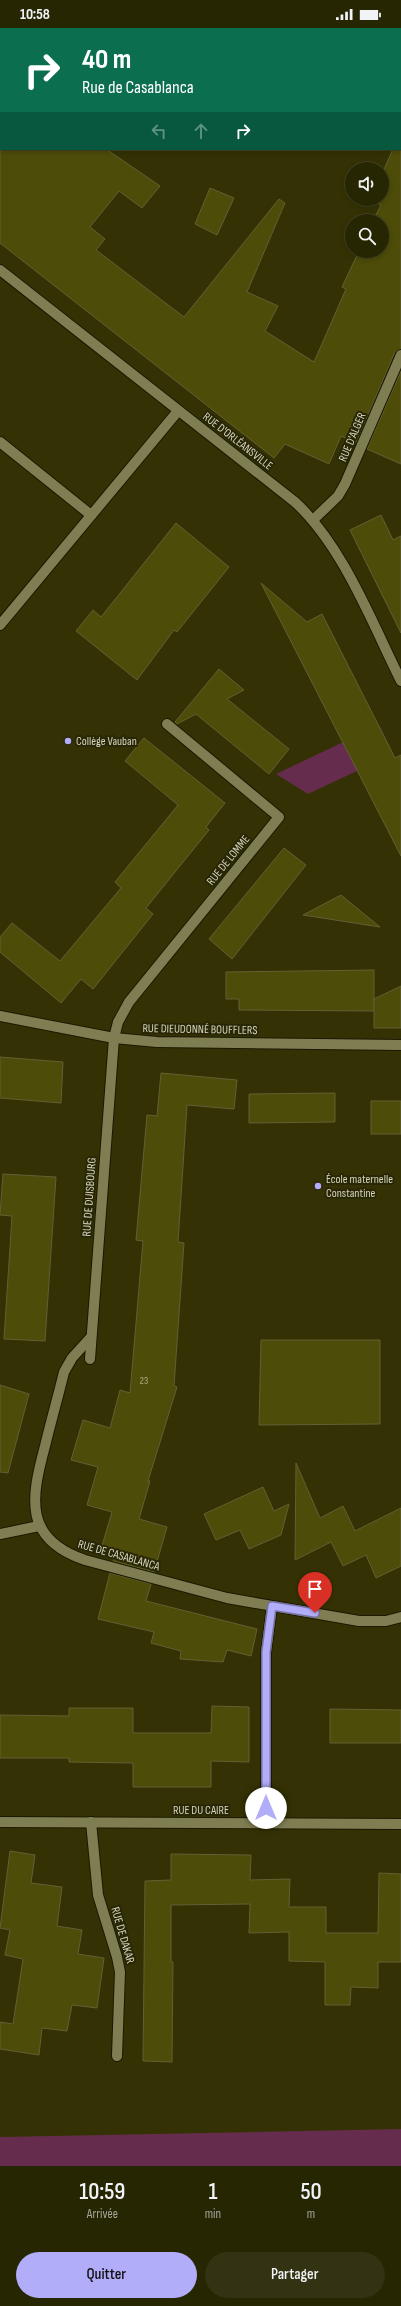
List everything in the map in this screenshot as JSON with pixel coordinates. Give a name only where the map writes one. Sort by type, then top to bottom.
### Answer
[{"type":"street","name":"RUE D'ORLÉANSVILLE","points":[[0,270],[295,502],[313,520],[342,563],[401,681]]},
{"type":"street","name":"RUE D'ALGER","points":[[313,520],[338,496],[345,484],[401,355]]},
{"type":"street","points":[[0,625],[178,411]]},
{"type":"street","points":[[0,442],[91,515]]},
{"type":"street","name":"RUE DE LOMME","points":[[114,1038],[118,1022],[129,1002],[279,817],[167,724]]},
{"type":"street","name":"RUE DIEUDONNÉ BOUFFLERS","points":[[0,1016],[114,1038],[185,1044],[401,1045]]},
{"type":"street","name":"RUE DE DUISBOURG","points":[[90,1359],[114,1038]]},
{"type":"street","name":"RUE DE CASABLANCA","points":[[91,1337],[72,1358],[64,1372],[35,1486],[34,1505],[39,1526],[50,1540],[63,1551],[85,1560],[227,1598],[359,1620],[386,1621],[401,1617]]},
{"type":"street","points":[[0,1534],[39,1526]]},
{"type":"street","points":[[266,1823],[266,1652],[272,1606]]},
{"type":"street","name":"RUE DU CAIRE","points":[[0,1822],[401,1824]]},
{"type":"street","name":"RUE DE DAKAR","points":[[90,1822],[98,1895],[117,1957],[120,1972],[117,2056]]},
{"type":"shaded area","points":[[379,725],[393,754],[308,794],[276,774]]},
{"type":"shaded area","points":[[401,2129],[401,2166],[0,2166],[0,2137]]},
{"type":"building","points":[[0,150],[107,150],[160,186],[142,208],[119,191],[90,227],[105,239],[96,250],[184,317],[279,199],[285,203],[247,292],[278,306],[265,331],[314,362],[346,289],[342,287],[356,258],[389,258],[389,214],[376,214],[380,206],[389,206],[389,162],[387,162],[393,150],[401,150],[401,349],[395,352],[356,443],[341,436],[329,464],[285,444],[274,458],[0,243]]},
{"type":"building","points":[[210,188],[234,198],[217,235],[195,224]]},
{"type":"building","points":[[401,371],[401,464],[367,449]]},
{"type":"building","points":[[381,515],[393,540],[401,536],[401,633],[350,530]]},
{"type":"building","points":[[176,523],[229,567],[177,632],[174,630],[137,680],[76,631],[93,610],[101,617]]},
{"type":"building","points":[[261,583],[307,622],[322,614],[395,758],[401,755],[401,856]]},
{"type":"building","points":[[219,669],[244,690],[227,699],[289,749],[269,774],[196,714],[177,724],[175,722]]},
{"type":"building","points":[[144,738],[225,803],[206,827],[209,830],[146,908],[153,914],[93,989],[81,979],[61,1003],[0,952],[0,937],[12,923],[60,961],[121,888],[115,882],[178,805],[125,761]]},
{"type":"building","points":[[284,848],[306,865],[232,959],[209,939]]},
{"type":"building","points":[[341,895],[380,927],[303,915]]},
{"type":"building","points":[[374,970],[374,1011],[239,1010],[239,999],[226,999],[226,972]]},
{"type":"building","points":[[401,986],[401,1028],[374,1028],[374,999]]},
{"type":"building","points":[[0,1057],[63,1062],[61,1103],[0,1098]]},
{"type":"building","points":[[161,1073],[237,1080],[234,1109],[187,1105],[178,1242],[184,1243],[174,1386],[177,1387],[148,1481],[150,1481],[139,1519],[167,1527],[154,1572],[113,1561],[115,1553],[101,1549],[112,1512],[87,1505],[98,1467],[71,1460],[83,1420],[110,1428],[120,1390],[130,1393],[143,1241],[136,1240],[147,1115],[157,1116]]},
{"type":"building","points":[[335,1093],[335,1122],[249,1123],[249,1094]]},
{"type":"building","points":[[371,1101],[401,1101],[401,1134],[371,1134]]},
{"type":"building","points":[[3,1174],[56,1177],[45,1341],[4,1339],[12,1216],[0,1215]]},
{"type":"building","points":[[261,1340],[380,1340],[380,1424],[259,1425]]},
{"type":"building","points":[[0,1385],[29,1394],[8,1473],[0,1472]]},
{"type":"building","points":[[296,1463],[320,1518],[343,1506],[355,1531],[401,1508],[401,1566],[376,1578],[366,1555],[343,1566],[331,1542],[295,1560]]},
{"type":"building","points":[[263,1487],[274,1511],[289,1504],[281,1535],[249,1549],[240,1530],[216,1540],[204,1514]]},
{"type":"building","points":[[110,1573],[151,1584],[146,1601],[257,1629],[251,1656],[227,1650],[223,1662],[180,1659],[181,1651],[151,1643],[154,1632],[98,1619]]},
{"type":"building","points":[[212,1706],[249,1707],[249,1762],[211,1761],[211,1787],[133,1787],[133,1763],[69,1762],[69,1758],[0,1758],[0,1715],[69,1716],[69,1708],[133,1708],[133,1733],[211,1733]]},
{"type":"building","points":[[330,1709],[401,1710],[401,1743],[330,1743]]},
{"type":"building","points":[[10,1851],[35,1855],[31,1883],[62,1887],[57,1926],[82,1930],[78,1954],[104,1958],[97,2008],[72,2005],[67,2031],[42,2028],[39,2055],[0,2049],[0,2022],[13,2024],[23,1959],[5,1955],[10,1930],[0,1928]]},
{"type":"building","points":[[171,1854],[251,1855],[250,1880],[290,1879],[289,1907],[326,1907],[326,1933],[378,1933],[379,1873],[401,1874],[401,1962],[378,1962],[378,1988],[351,1987],[350,2005],[325,2005],[325,1962],[289,1961],[289,1932],[249,1933],[250,1904],[171,1905],[171,1962],[173,1962],[172,2062],[143,2061],[145,1881],[171,1880]]},
{"type":"place","name":"Collège Vauban","points":[[68,741]]},
{"type":"place","name":"École maternelle Constantine","points":[[318,1186]]},
{"type":"route","points":[[266,1808],[266,1640],[272,1606],[315,1613]]}]
